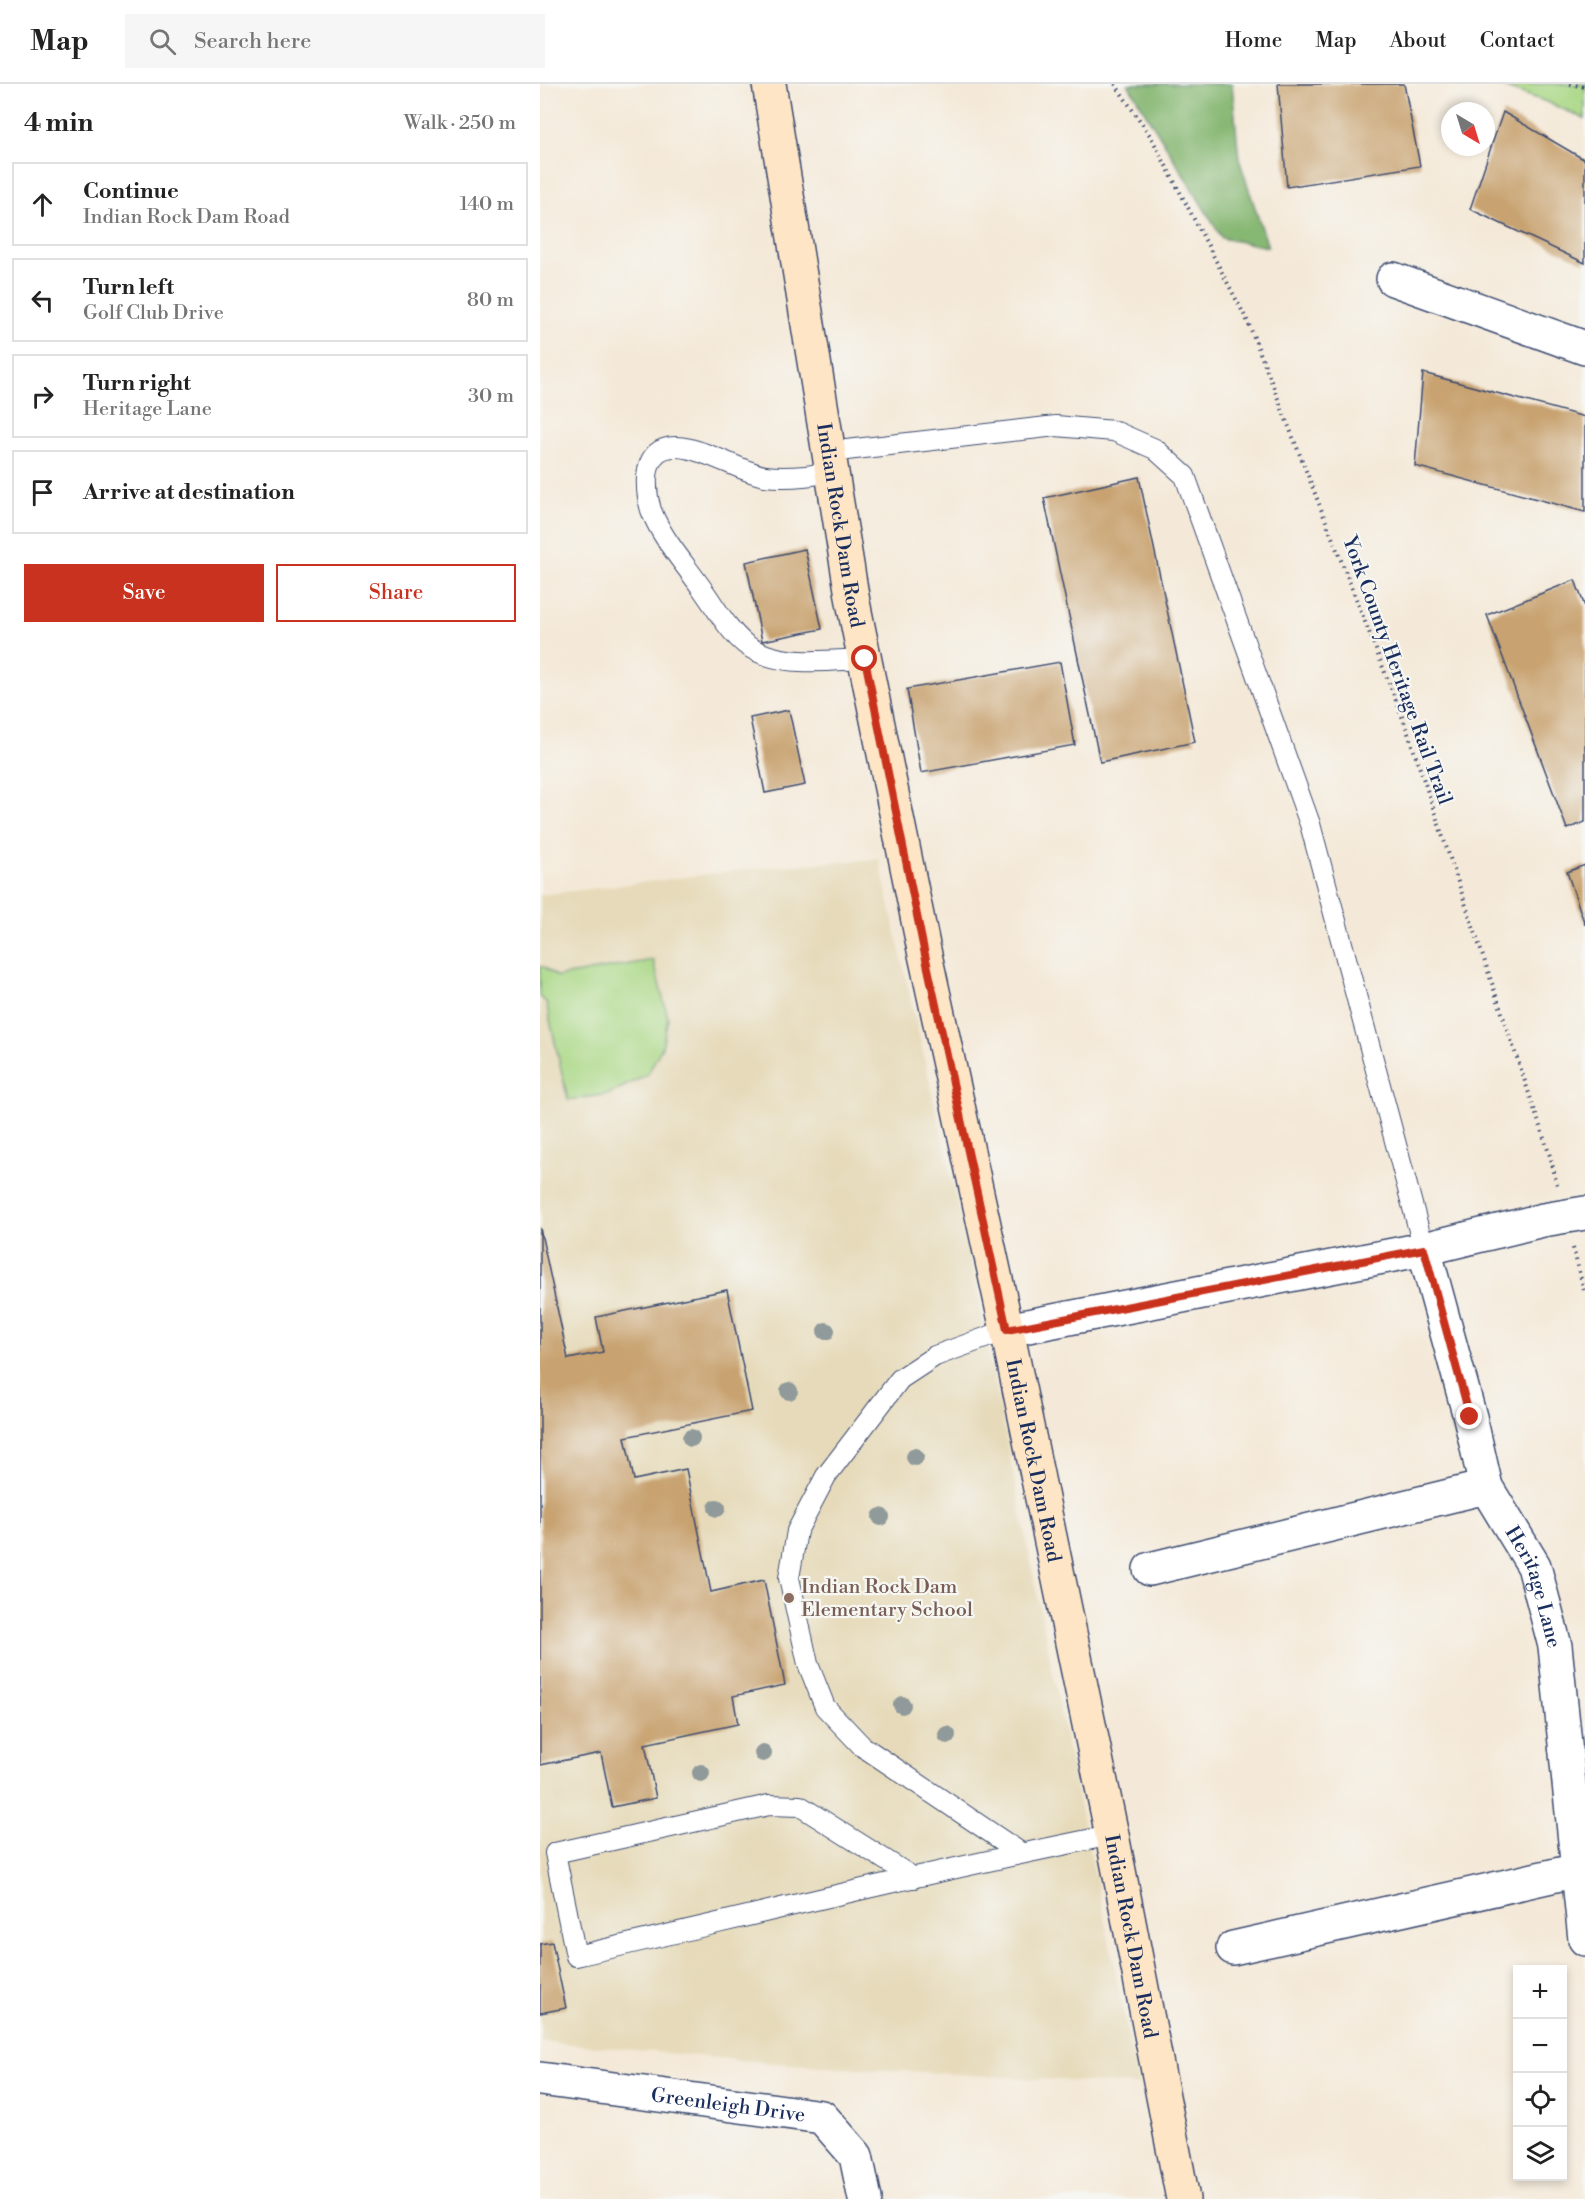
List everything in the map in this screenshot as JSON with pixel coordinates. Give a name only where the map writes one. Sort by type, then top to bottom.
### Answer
[{"type":"street","name":"Indian Rock Dam Road","points":[[769,84],[853,602],[924,950],[1007,1330],[1112,1835],[1183,2199]]},
{"type":"street","points":[[1393,279],[1585,348]]},
{"type":"street","points":[[1007,1330],[1424,1249],[1575,1214]]},
{"type":"street","name":"Heritage Lane","points":[[1424,1249],[1470,1417],[1486,1487],[1534,1566],[1555,1646],[1585,1939]]},
{"type":"street","points":[[1150,1569],[1486,1487]]},
{"type":"street","points":[[1233,1948],[1578,1870]]},
{"type":"street","name":"Greenleigh Drive","points":[[540,2079],[822,2117],[856,2156],[865,2199]]},
{"type":"lane","points":[[865,659],[777,658],[745,644],[728,625],[660,529],[651,508],[647,490],[648,469],[656,454],[671,447],[691,449],[763,476],[804,477],[831,462],[1056,426],[1114,431],[1155,449],[1185,476],[1310,824],[1424,1249]]},
{"type":"lane","points":[[1007,1330],[935,1356],[900,1379],[826,1476],[797,1531],[789,1578],[808,1664],[825,1707],[862,1746],[1021,1853]]},
{"type":"lane","points":[[914,1878],[800,1806],[769,1805],[547,1855],[576,1956],[914,1878],[1021,1853],[1112,1835]]},
{"type":"path","name":"York County Heritage Rail Trail","points":[[1115,84],[1151,137],[1248,322],[1405,724],[1551,1159],[1575,1214],[1585,1294]]},
{"type":"path","points":[[1570,84],[1585,87]]},
{"type":"shaded area","name":"Indian Rock Dam Elementary School","points":[[879,859],[976,1286],[1077,1795],[1102,1905],[1138,2085],[771,2063],[540,2041],[540,895],[760,868]]},
{"type":"green space","points":[[1128,84],[1232,84],[1239,159],[1268,247],[1222,238]]},
{"type":"green space","points":[[1495,84],[1585,84],[1585,119],[1547,102]]},
{"type":"green space","points":[[653,960],[668,1018],[662,1047],[647,1075],[609,1094],[568,1100],[546,1002],[540,997],[540,967],[544,967],[557,977]]},
{"type":"building","points":[[1278,84],[1404,84],[1420,166],[1287,187]]},
{"type":"building","points":[[1503,112],[1585,160],[1585,263],[1470,209],[1488,156],[1495,156],[1495,136]]},
{"type":"building","points":[[1423,373],[1585,417],[1585,512],[1415,466]]},
{"type":"building","points":[[1139,477],[1195,742],[1100,762],[1044,498]]},
{"type":"building","points":[[805,549],[822,629],[762,641],[746,562]]},
{"type":"building","points":[[1575,580],[1585,607],[1585,822],[1567,829],[1487,615]]},
{"type":"building","points":[[1060,662],[1075,745],[921,773],[907,689]]},
{"type":"building","points":[[789,710],[805,785],[765,793],[750,718]]},
{"type":"building","points":[[1585,865],[1585,925],[1567,872]]},
{"type":"building","points":[[540,1228],[568,1359],[603,1352],[596,1317],[727,1290],[752,1411],[625,1437],[634,1480],[686,1469],[711,1592],[764,1580],[785,1685],[733,1696],[738,1724],[645,1744],[656,1798],[612,1807],[601,1753],[540,1765]]},
{"type":"building","points":[[552,1942],[566,2008],[540,2013],[540,1944]]},
{"type":"place","name":"Indian Rock Dam Elementary School","points":[[789,1598]]},
{"type":"route","points":[[865,659],[924,950],[1007,1330],[1424,1249],[1470,1417]]}]
